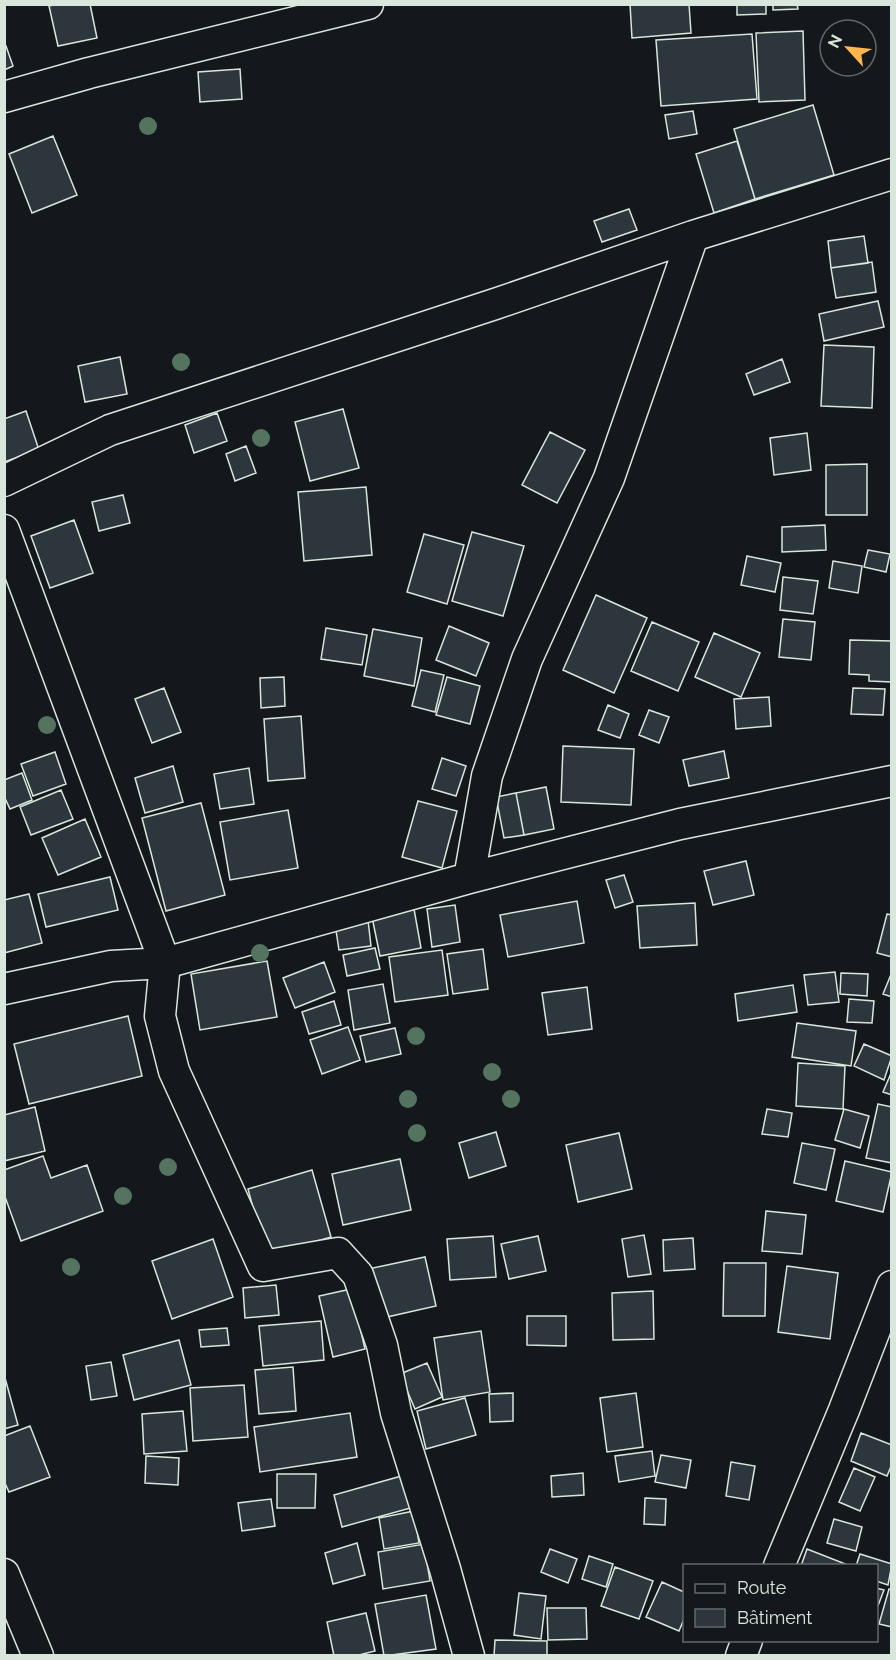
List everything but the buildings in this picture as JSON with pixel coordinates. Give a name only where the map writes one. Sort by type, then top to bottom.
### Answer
[{"type":"street","points":[[4,97],[89,73],[368,4]]},
{"type":"street","points":[[4,481],[110,430],[495,304],[693,236],[891,174]]},
{"type":"street","points":[[469,878],[487,776],[527,659],[609,478],[693,236]]},
{"type":"street","points":[[4,530],[165,963],[160,1016],[174,1071],[262,1266],[338,1253],[358,1275],[382,1345],[396,1413],[446,1569],[469,1656]]},
{"type":"street","points":[[4,989],[111,966],[165,963],[469,878],[680,824],[891,781]]},
{"type":"street","points":[[780,1564],[844,1410],[891,1286]]},
{"type":"street","points":[[4,1574],[38,1656]]},
{"type":"street","points":[[741,1656],[747,1642]]}]
